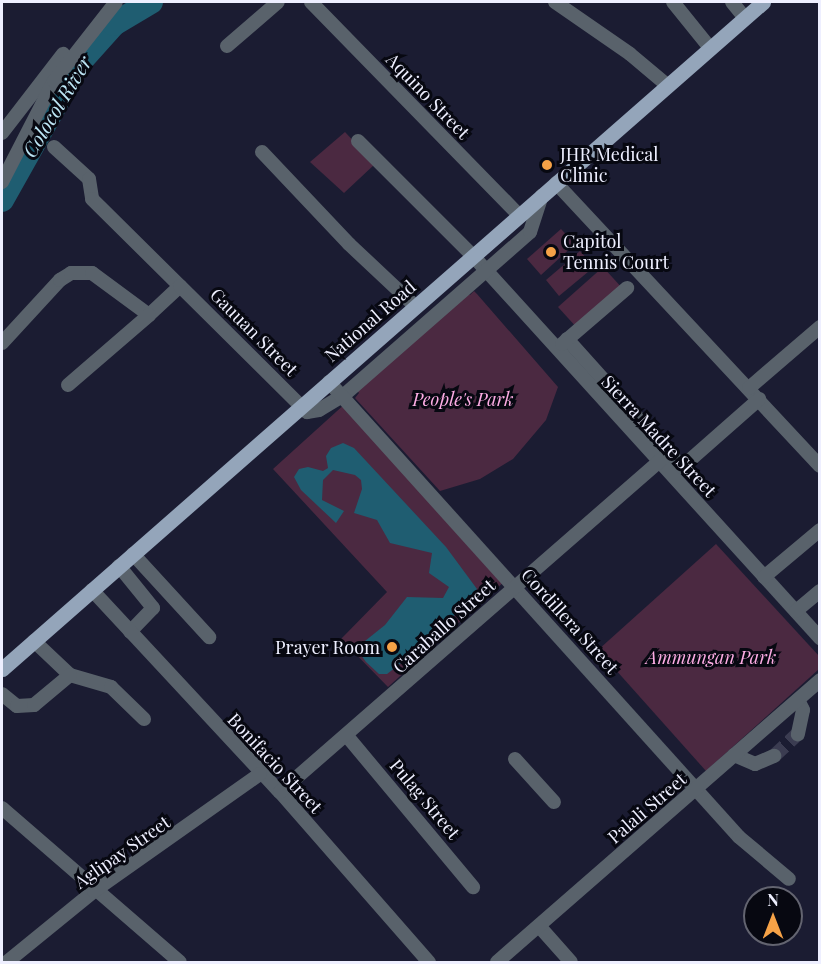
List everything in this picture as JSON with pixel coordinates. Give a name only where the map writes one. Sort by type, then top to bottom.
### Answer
[{"type":"main road","name":"National Road","points":[[2,669],[300,405],[416,308],[761,2]]},
{"type":"street","points":[[2,133],[100,2]]},
{"type":"street","points":[[2,182],[54,81],[116,2]]},
{"type":"street","points":[[227,46],[278,2]]},
{"type":"street","name":"Aquino Street","points":[[311,2],[519,215]]},
{"type":"street","points":[[555,2],[630,54],[668,86]]},
{"type":"street","points":[[673,2],[710,48]]},
{"type":"street","points":[[732,2],[745,18]]},
{"type":"street","name":"Sierra Madre Street","points":[[358,141],[474,257],[580,377],[819,638]]},
{"type":"street","name":"Gauuan Street","points":[[54,147],[88,179],[92,199],[300,405]]},
{"type":"street","points":[[262,152],[349,244],[416,308]]},
{"type":"street","points":[[556,183],[819,466]]},
{"type":"street","points":[[300,405],[307,412],[319,410],[344,395],[533,227],[542,196]]},
{"type":"street","points":[[2,342],[60,280],[87,271],[149,315]]},
{"type":"street","points":[[68,385],[180,286]]},
{"type":"street","points":[[556,349],[627,288]]},
{"type":"street","points":[[567,339],[682,467],[819,327]]},
{"type":"street","name":"Cordillera Street","points":[[329,382],[344,395],[739,837],[789,879]]},
{"type":"street","name":"Caraballo Street","points":[[280,792],[347,736],[670,452]]},
{"type":"street","points":[[764,577],[819,530]]},
{"type":"street","points":[[133,554],[208,637]]},
{"type":"street","points":[[119,566],[153,604],[152,612],[130,632]]},
{"type":"street","name":"Bonifacio Street","points":[[92,590],[260,774],[280,792],[429,963]]},
{"type":"street","points":[[796,612],[819,591]]},
{"type":"street","points":[[34,641],[70,675],[111,687],[144,719]]},
{"type":"street","points":[[2,694],[17,706],[34,705],[49,696],[70,675]]},
{"type":"street","name":"Palali Street","points":[[497,963],[819,680]]},
{"type":"street","points":[[798,700],[803,710],[798,734]]},
{"type":"street","name":"Pulag Street","points":[[347,736],[473,887]]},
{"type":"street","points":[[734,755],[755,764],[774,756]]},
{"type":"street","points":[[515,759],[554,802]]},
{"type":"street","name":"Aglipay Street","points":[[7,963],[94,891],[260,774]]},
{"type":"street","points":[[2,808],[94,891],[180,963]]},
{"type":"street","points":[[538,926],[571,963]]},
{"type":"green space","points":[[345,132],[375,164],[344,193],[310,162]]},
{"type":"green space","name":"Capitol Tennis Court","points":[[561,229],[575,244],[541,275],[527,259]]},
{"type":"green space","name":"Capitol Tennis Court","points":[[580,251],[594,267],[559,296],[546,280]]},
{"type":"green space","points":[[603,267],[623,289],[578,329],[558,307]]},
{"type":"green space","name":"People's Park","points":[[466,291],[470,295],[474,291],[477,294],[558,387],[546,420],[513,459],[480,479],[440,491],[355,398],[359,393],[355,388]]},
{"type":"green space","points":[[347,402],[506,580],[388,687],[341,639],[387,592],[273,469]]},
{"type":"green space","name":"Ammungan Park","points":[[716,544],[819,656],[819,669],[706,771],[598,650]]},
{"type":"water","points":[[343,443],[354,448],[446,547],[477,589],[470,602],[456,613],[445,629],[387,674],[379,674],[361,655],[365,641],[385,625],[407,597],[443,598],[449,587],[429,573],[432,553],[390,543],[377,520],[354,513],[362,489],[361,480],[355,475],[333,470],[323,480],[322,500],[344,511],[336,523],[301,490],[294,477],[299,469],[308,467],[323,471],[328,468],[326,456],[331,448]]},
{"type":"waterway","name":"Colocol River","points":[[2,200],[79,63],[114,24],[151,2]]},
{"type":"tunnel","points":[[774,756],[798,734]]},
{"type":"place","name":"JHR Medical Clinic","points":[[547,165]]},
{"type":"place","name":"Capitol Tennis Court","points":[[551,252]]},
{"type":"place","name":"Prayer Room","points":[[392,647]]}]
